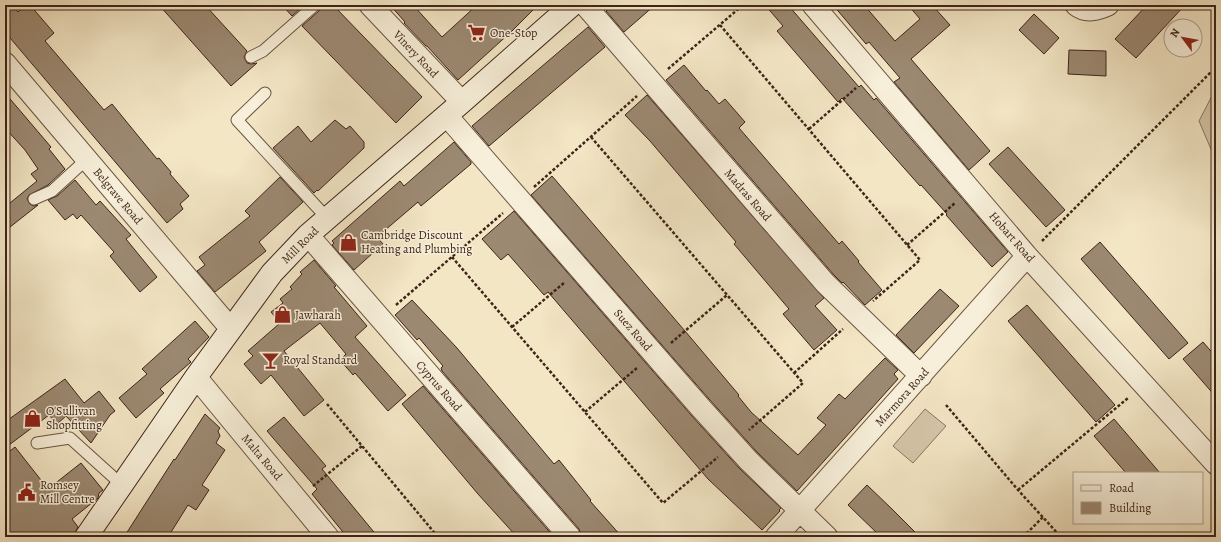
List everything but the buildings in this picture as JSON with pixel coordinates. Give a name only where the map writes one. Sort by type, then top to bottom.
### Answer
[{"type":"street","name":"Vinery Road","points":[[370,5],[455,109]]},
{"type":"street","name":"Mill Road","points":[[86,537],[196,377],[272,274],[308,235],[455,109],[572,5]]},
{"type":"street","name":"Madras Road","points":[[585,5],[825,283],[921,376]]},
{"type":"street","name":"Hobart Road","points":[[813,5],[1027,256],[1216,464]]},
{"type":"street","points":[[1076,5],[1088,10],[1099,9],[1108,5]]},
{"type":"street","name":"Belgrave Road","points":[[5,63],[231,329]]},
{"type":"street","name":"Suez Road","points":[[455,109],[520,200],[655,356],[748,460],[827,537]]},
{"type":"street","name":"Cyprus Road","points":[[308,235],[570,537]]},
{"type":"street","name":"Marmora Road","points":[[776,537],[1027,256]]},
{"type":"street","name":"Malta Road","points":[[196,377],[328,537]]},
{"type":"lane","points":[[251,57],[263,51],[314,5]]},
{"type":"lane","points":[[265,93],[237,120],[327,218]]},
{"type":"lane","points":[[34,199],[52,191],[87,159]]},
{"type":"lane","points":[[37,443],[70,438],[122,485]]},
{"type":"path","points":[[381,318],[520,200],[743,5]]},
{"type":"path","points":[[720,25],[920,260],[794,373]]},
{"type":"path","points":[[1027,256],[1216,67]]},
{"type":"path","points":[[808,129],[872,74]]},
{"type":"path","points":[[452,257],[662,503],[733,444],[803,383],[591,137]]},
{"type":"path","points":[[907,245],[971,190]]},
{"type":"path","points":[[512,327],[580,269]]},
{"type":"path","points":[[585,412],[655,356],[727,295]]},
{"type":"path","points":[[1018,490],[1144,384]]},
{"type":"path","points":[[327,404],[438,537]]},
{"type":"path","points":[[946,405],[1018,490],[1061,537]]},
{"type":"path","points":[[297,499],[362,446]]},
{"type":"path","points":[[1023,537],[1043,517]]},
{"type":"shaded area","points":[[1216,88],[1216,161],[1199,121]]},
{"type":"shaded area","points":[[925,409],[946,426],[913,463],[893,446]]},
{"type":"place","name":"One-Stop","points":[[477,33]]},
{"type":"place","name":"Cambridge Discount Heating and Plumbing","points":[[348,242]]},
{"type":"place","name":"Jawharah","points":[[282,315]]},
{"type":"place","name":"Royal Standard","points":[[270,360]]},
{"type":"place","name":"O'Sullivan Shopfitting","points":[[33,418]]},
{"type":"place","name":"Romsey Mill Centre","points":[[27,492]]}]
